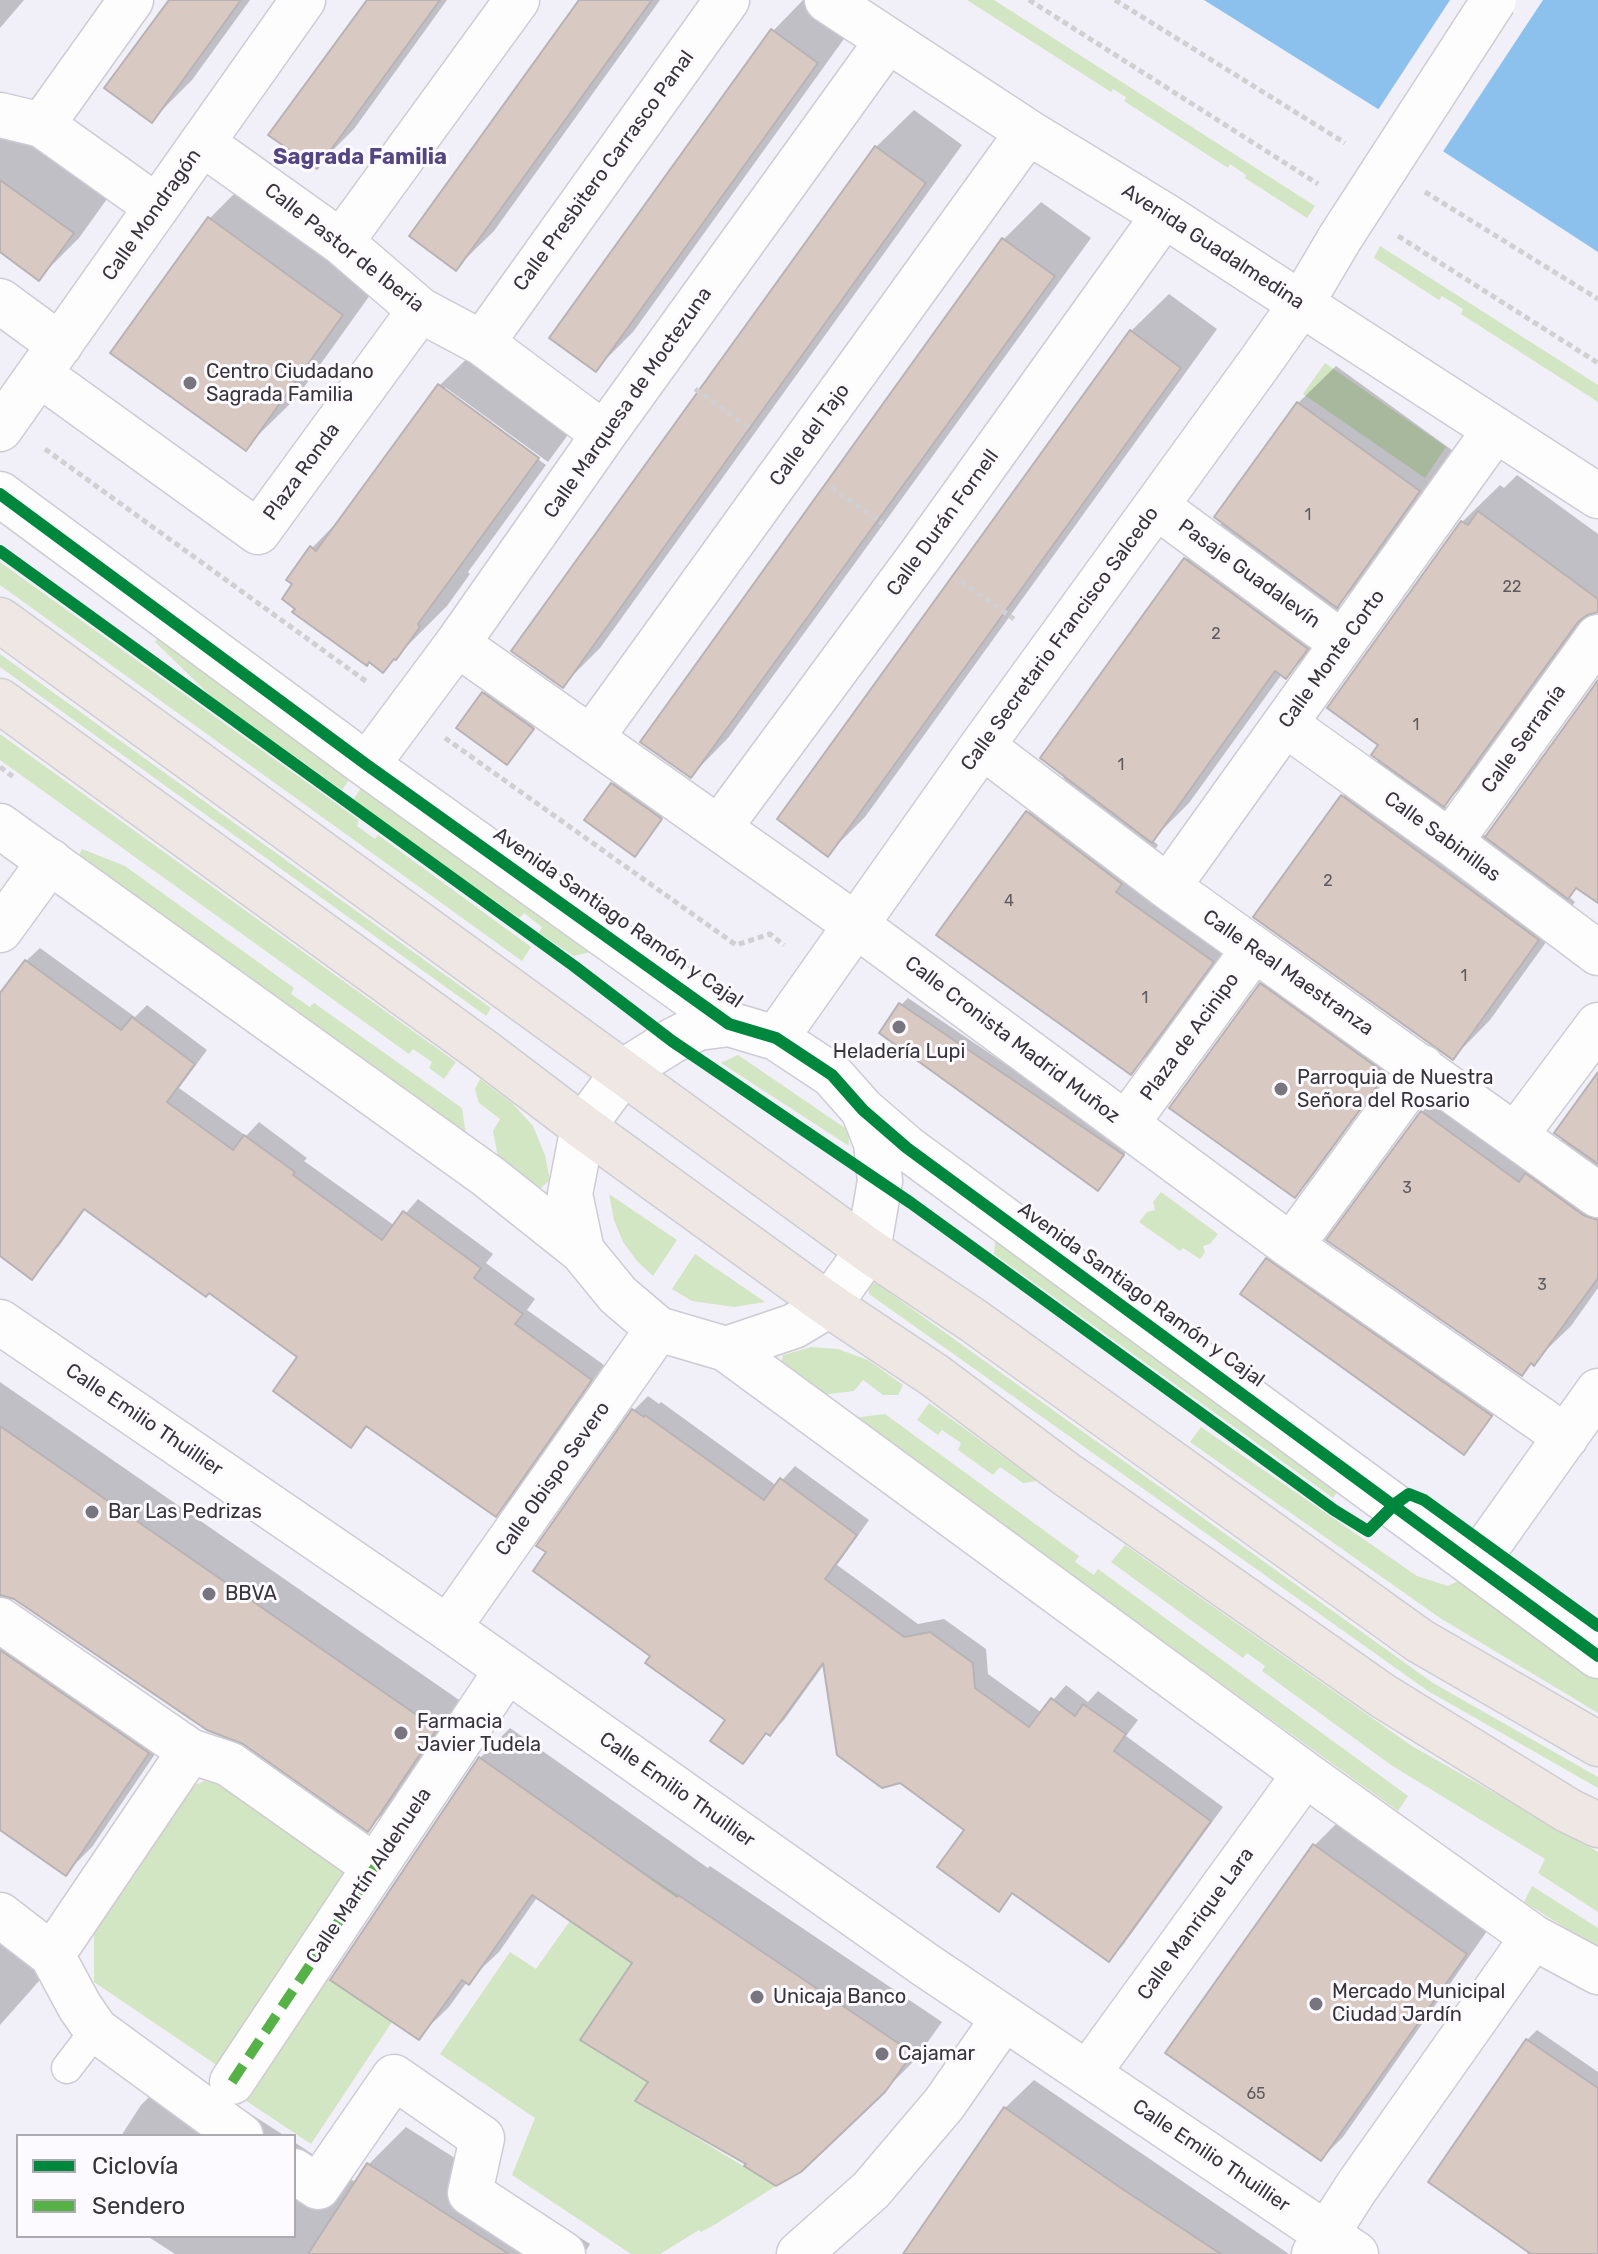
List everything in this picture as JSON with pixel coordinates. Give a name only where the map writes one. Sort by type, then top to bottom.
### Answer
[{"type":"main road","points":[[0,620],[868,1250],[974,1321],[1420,1641],[1598,1744]]},
{"type":"main road","points":[[0,701],[829,1305],[934,1375],[1066,1474],[1383,1696],[1569,1811],[1598,1825]]},
{"type":"street","points":[[42,125],[131,0]]},
{"type":"street","name":"Calle Mondragón","points":[[17,435],[49,360],[303,0]]},
{"type":"street","points":[[341,242],[517,0]]},
{"type":"street","name":"Calle Presbitero Carrasco Panal","points":[[482,343],[727,0]]},
{"type":"street","name":"Avenida Guadalmedina","points":[[827,0],[1598,496]]},
{"type":"street","name":"Calle Secretario Francisco Salcedo","points":[[776,1038],[1301,304],[1340,238],[1494,0]]},
{"type":"street","name":"Calle Marquesa de Moctezuna","points":[[367,765],[457,644],[888,40]]},
{"type":"street","points":[[0,115],[42,125],[157,207]]},
{"type":"street","name":"Calle del Tajo","points":[[591,738],[1028,132]]},
{"type":"street","name":"Calle Pastor de Iberia","points":[[202,143],[341,242],[420,310],[482,343],[604,434]]},
{"type":"street","name":"Calle Durán Fornell","points":[[719,828],[922,553],[1164,215]]},
{"type":"street","points":[[0,301],[49,360]]},
{"type":"street","name":"Plaza Ronda","points":[[49,360],[258,532],[420,310]]},
{"type":"street","name":"Calle Monte Corto","points":[[1168,887],[1495,430]]},
{"type":"street","name":"Avenida Santiago Ramón y Cajal","points":[[0,494],[367,765],[729,1024],[776,1038],[832,1075],[863,1110],[907,1148],[1598,1656]]},
{"type":"street","name":"Pasaje Guadalevín","points":[[1156,506],[1342,643]]},
{"type":"street","name":"Calle Serranía","points":[[1450,842],[1598,637]]},
{"type":"street","name":"Calle Cronista Madrid Muñoz","points":[[457,644],[856,925],[1291,1246],[1566,1437]]},
{"type":"street","name":"Calle Sabinillas","points":[[1285,724],[1598,953]]},
{"type":"street","name":"Calle Real Maestranza","points":[[982,746],[1168,887],[1598,1195]]},
{"type":"street","points":[[0,826],[489,1177],[582,1251],[618,1295],[658,1329],[726,1349],[1305,1774],[1533,1937],[1598,1972]]},
{"type":"street","points":[[0,930],[50,861]]},
{"type":"street","name":"Plaza de Acinipo","points":[[1126,1124],[1254,949]]},
{"type":"street","points":[[582,1251],[570,1194],[583,1127],[624,1071],[698,1028],[729,1024]]},
{"type":"street","points":[[1515,1136],[1598,1025]]},
{"type":"street","points":[[1291,1246],[1422,1067]]},
{"type":"street","points":[[726,1349],[794,1326],[829,1305],[868,1250],[880,1181],[876,1143],[863,1110]]},
{"type":"street","name":"Calle Emilio Thuillier","points":[[0,1322],[448,1628],[1004,2018],[1088,2073],[1332,2247]]},
{"type":"street","name":"Calle Obispo Severo","points":[[448,1628],[658,1329]]},
{"type":"street","points":[[1475,1564],[1598,1391]]},
{"type":"street","points":[[0,1620],[190,1751],[229,1764],[375,1867]]},
{"type":"street","name":"Calle Martín Aldehuela","points":[[227,2111],[375,1867],[507,1670]]},
{"type":"street","points":[[52,1955],[190,1751]]},
{"type":"street","name":"Calle Manrique Lara","points":[[1088,2073],[1305,1774]]},
{"type":"street","points":[[0,1915],[52,1955],[96,2030],[227,2111]]},
{"type":"street","points":[[1332,2247],[1356,2188],[1533,1937]]},
{"type":"street","points":[[799,2254],[871,2190],[944,2104],[1004,2018]]},
{"type":"street","points":[[296,2172],[318,2187],[394,2077],[482,2138],[470,2193],[563,2254]]},
{"type":"lane","points":[[67,2068],[96,2030]]},
{"type":"path","points":[[1029,0],[1326,189]]},
{"type":"path","points":[[1391,231],[1598,363]]},
{"type":"path","points":[[691,386],[1014,619]]},
{"type":"path","points":[[17,435],[375,688]]},
{"type":"path","points":[[439,734],[736,945],[770,934],[791,950]]},
{"type":"green space","points":[[967,0],[994,0],[1315,206],[1307,218],[1245,178],[1246,175],[1230,164],[1228,168],[1124,101],[1126,97],[1113,89],[1111,92]]},
{"type":"green space","points":[[1380,246],[1598,385],[1598,402],[1461,314],[1463,309],[1442,296],[1439,300],[1374,258]]},
{"type":"green space","points":[[1325,363],[1446,447],[1425,478],[1303,394]]},
{"type":"green space","points":[[0,562],[359,820],[357,826],[375,839],[378,835],[531,947],[522,961],[0,585]]},
{"type":"green space","points":[[162,632],[355,771],[342,790],[213,698],[155,642]]},
{"type":"green space","points":[[0,654],[491,1008],[486,1016],[0,667]]},
{"type":"green space","points":[[0,734],[456,1062],[444,1079],[429,1068],[432,1062],[413,1049],[409,1054],[0,760]]},
{"type":"green space","points":[[367,779],[603,949],[574,956],[539,933],[542,927],[524,913],[519,918],[353,800]]},
{"type":"green space","points":[[82,849],[125,866],[294,988],[291,994],[310,1007],[314,1003],[462,1108],[466,1135],[77,859]]},
{"type":"green space","points":[[738,1055],[848,1130],[849,1146],[721,1063]]},
{"type":"green space","points":[[480,1079],[512,1103],[533,1126],[545,1155],[550,1180],[541,1188],[533,1188],[499,1162],[493,1131],[500,1119],[479,1103],[475,1089]]},
{"type":"green space","points":[[1161,1192],[1218,1234],[1210,1244],[1203,1246],[1205,1252],[1200,1259],[1183,1248],[1180,1251],[1139,1222],[1147,1212],[1155,1210],[1153,1202]]},
{"type":"green space","points":[[609,1194],[677,1240],[653,1276],[623,1242],[614,1220]]},
{"type":"green space","points":[[996,1234],[1343,1483],[1333,1498],[994,1254]]},
{"type":"green space","points":[[695,1254],[765,1302],[734,1307],[692,1301],[672,1289]]},
{"type":"green space","points":[[876,1283],[1433,1683],[1598,1777],[1598,1788],[1428,1691],[869,1294],[868,1284]]},
{"type":"green space","points":[[811,1347],[838,1349],[868,1360],[903,1385],[898,1395],[883,1395],[863,1380],[854,1391],[821,1395],[781,1364],[783,1355]]},
{"type":"green space","points":[[929,1403],[1037,1481],[1023,1483],[1000,1467],[993,1475],[958,1450],[961,1443],[942,1430],[938,1435],[917,1420]]},
{"type":"green space","points":[[885,1414],[1079,1556],[1075,1562],[1094,1575],[1098,1569],[1408,1796],[1398,1811],[853,1418]]},
{"type":"green space","points":[[1201,1427],[1417,1576],[1448,1586],[1468,1576],[1598,1668],[1598,1713],[1440,1618],[1190,1442]]},
{"type":"green space","points":[[1125,1545],[1412,1746],[1598,1852],[1598,1912],[1538,1873],[1545,1859],[1391,1765],[1262,1671],[1265,1666],[1247,1653],[1243,1658],[1111,1562]]},
{"type":"green space","points":[[205,1781],[228,1785],[355,1873],[221,2068],[94,1982],[94,1923],[185,1789]]},
{"type":"green space","points":[[617,1854],[678,1895],[580,2040],[648,2082],[636,2101],[776,2186],[660,2254],[631,2254],[512,2175],[535,2118],[440,2054],[510,1952],[536,1969]]},
{"type":"green space","points":[[1532,1886],[1598,1928],[1598,1948],[1524,1902]]},
{"type":"green space","points":[[325,1977],[392,2022],[311,2144],[242,2098]]},
{"type":"water","points":[[1204,0],[1598,0],[1598,252],[1378,109]]},
{"type":"pier","points":[[1450,0],[1543,0],[1440,156],[1376,113]]},
{"type":"building","points":[[169,0],[241,0],[152,123],[104,88]]},
{"type":"building","points":[[367,0],[440,0],[317,169],[268,135]]},
{"type":"building","points":[[579,0],[652,0],[456,271],[409,236]]},
{"type":"building","points":[[771,29],[818,63],[596,372],[549,338]]},
{"type":"building","points":[[875,146],[926,183],[563,688],[511,651]]},
{"type":"building","points":[[0,180],[74,233],[39,281],[0,252]]},
{"type":"building","points":[[208,217],[343,315],[246,451],[110,353]]},
{"type":"building","points":[[1002,238],[1055,276],[691,778],[640,742]]},
{"type":"building","points":[[1130,330],[1181,368],[828,857],[777,819]]},
{"type":"building","points":[[438,384],[539,458],[418,624],[420,627],[383,673],[369,662],[367,666],[292,612],[295,609],[282,599],[292,584],[286,580],[310,546],[316,551]]},
{"type":"building","points":[[1297,402],[1420,491],[1337,608],[1214,517]]},
{"type":"building","points":[[1478,511],[1598,599],[1598,612],[1578,622],[1444,807],[1371,755],[1378,745],[1327,708],[1461,521],[1468,525]]},
{"type":"building","points":[[1184,558],[1308,649],[1286,679],[1275,671],[1152,843],[1040,758]]},
{"type":"building","points":[[1598,680],[1598,903],[1576,888],[1568,899],[1485,837]]},
{"type":"building","points":[[482,692],[534,729],[507,765],[456,728]]},
{"type":"building","points":[[611,783],[662,819],[635,857],[584,820]]},
{"type":"building","points":[[1341,795],[1539,940],[1453,1060],[1253,917]]},
{"type":"building","points":[[1026,811],[1122,884],[1116,892],[1214,962],[1131,1075],[936,935]]},
{"type":"building","points":[[25,960],[121,1030],[132,1017],[195,1064],[167,1102],[233,1150],[244,1135],[382,1240],[403,1211],[481,1268],[474,1278],[523,1314],[515,1324],[592,1380],[496,1517],[366,1426],[351,1448],[273,1391],[297,1357],[209,1293],[206,1297],[84,1209],[32,1280],[0,1256],[0,993]]},
{"type":"building","name":"Parroquia de Nuestra Señora del Rosario","points":[[1260,983],[1386,1074],[1295,1198],[1169,1108]]},
{"type":"building","points":[[899,1003],[1124,1155],[1098,1191],[879,1033]]},
{"type":"building","points":[[1598,1072],[1598,1164],[1554,1133]]},
{"type":"building","points":[[1421,1111],[1519,1182],[1525,1173],[1583,1215],[1598,1220],[1598,1278],[1534,1366],[1531,1363],[1522,1376],[1326,1240]]},
{"type":"building","points":[[1266,1258],[1492,1416],[1464,1455],[1240,1294]]},
{"type":"building","points":[[632,1409],[645,1415],[764,1500],[780,1478],[857,1535],[825,1579],[904,1637],[930,1632],[973,1663],[975,1688],[1029,1727],[1051,1698],[1075,1716],[1083,1704],[1126,1734],[1114,1751],[1211,1821],[1109,1962],[1012,1893],[999,1912],[937,1867],[964,1830],[900,1783],[882,1788],[837,1755],[823,1663],[770,1736],[766,1733],[743,1764],[710,1741],[725,1720],[645,1663],[650,1656],[533,1571],[546,1552],[536,1546]]},
{"type":"building","points":[[0,1426],[437,1729],[368,1832],[243,1744],[207,1730],[14,1599],[0,1595]]},
{"type":"building","points":[[0,1650],[149,1753],[66,1876],[0,1830]]},
{"type":"building","points":[[479,1757],[677,1897],[913,2053],[885,2092],[801,2172],[776,2186],[744,2166],[746,2164],[635,2101],[648,2082],[580,2040],[632,1963],[532,1895],[469,1985],[462,1980],[419,2040],[330,1980]]},
{"type":"building","name":"Mercado Municipal Ciudad Jardín","points":[[1313,1844],[1467,1954],[1321,2161],[1165,2053]]},
{"type":"building","points":[[1526,2039],[1598,2088],[1598,2254],[1531,2254],[1428,2182]]},
{"type":"building","points":[[1004,2107],[1121,2188],[1221,2254],[903,2254]]},
{"type":"building","points":[[367,2163],[509,2254],[308,2254]]},
{"type":"marked path","points":[[232,2082],[375,1867]]},
{"type":"cycle path","points":[[0,494],[367,765],[729,1024],[776,1038],[832,1075],[863,1110],[907,1148],[1598,1656]]},
{"type":"cycle path","points":[[0,551],[574,966],[672,1041],[911,1203],[1334,1510],[1368,1531],[1409,1494],[1424,1500],[1598,1626]]},
{"type":"place","name":"Centro Ciudadano Sagrada Familia","points":[[190,383]]},
{"type":"place","name":"Heladería Lupi","points":[[899,1027]]},
{"type":"place","name":"Parroquia de Nuestra Señora del Rosario","points":[[1281,1089]]},
{"type":"place","name":"Bar Las Pedrizas","points":[[92,1512]]},
{"type":"place","name":"BBVA","points":[[209,1594]]},
{"type":"place","name":"Farmacia Javier Tudela","points":[[401,1733]]},
{"type":"place","name":"Unicaja Banco","points":[[757,1997]]},
{"type":"place","name":"Mercado Municipal Ciudad Jardín","points":[[1316,2004]]},
{"type":"place","name":"Cajamar","points":[[882,2054]]},
{"type":"district","name":"Sagrada Familia","points":[[360,158]]}]
